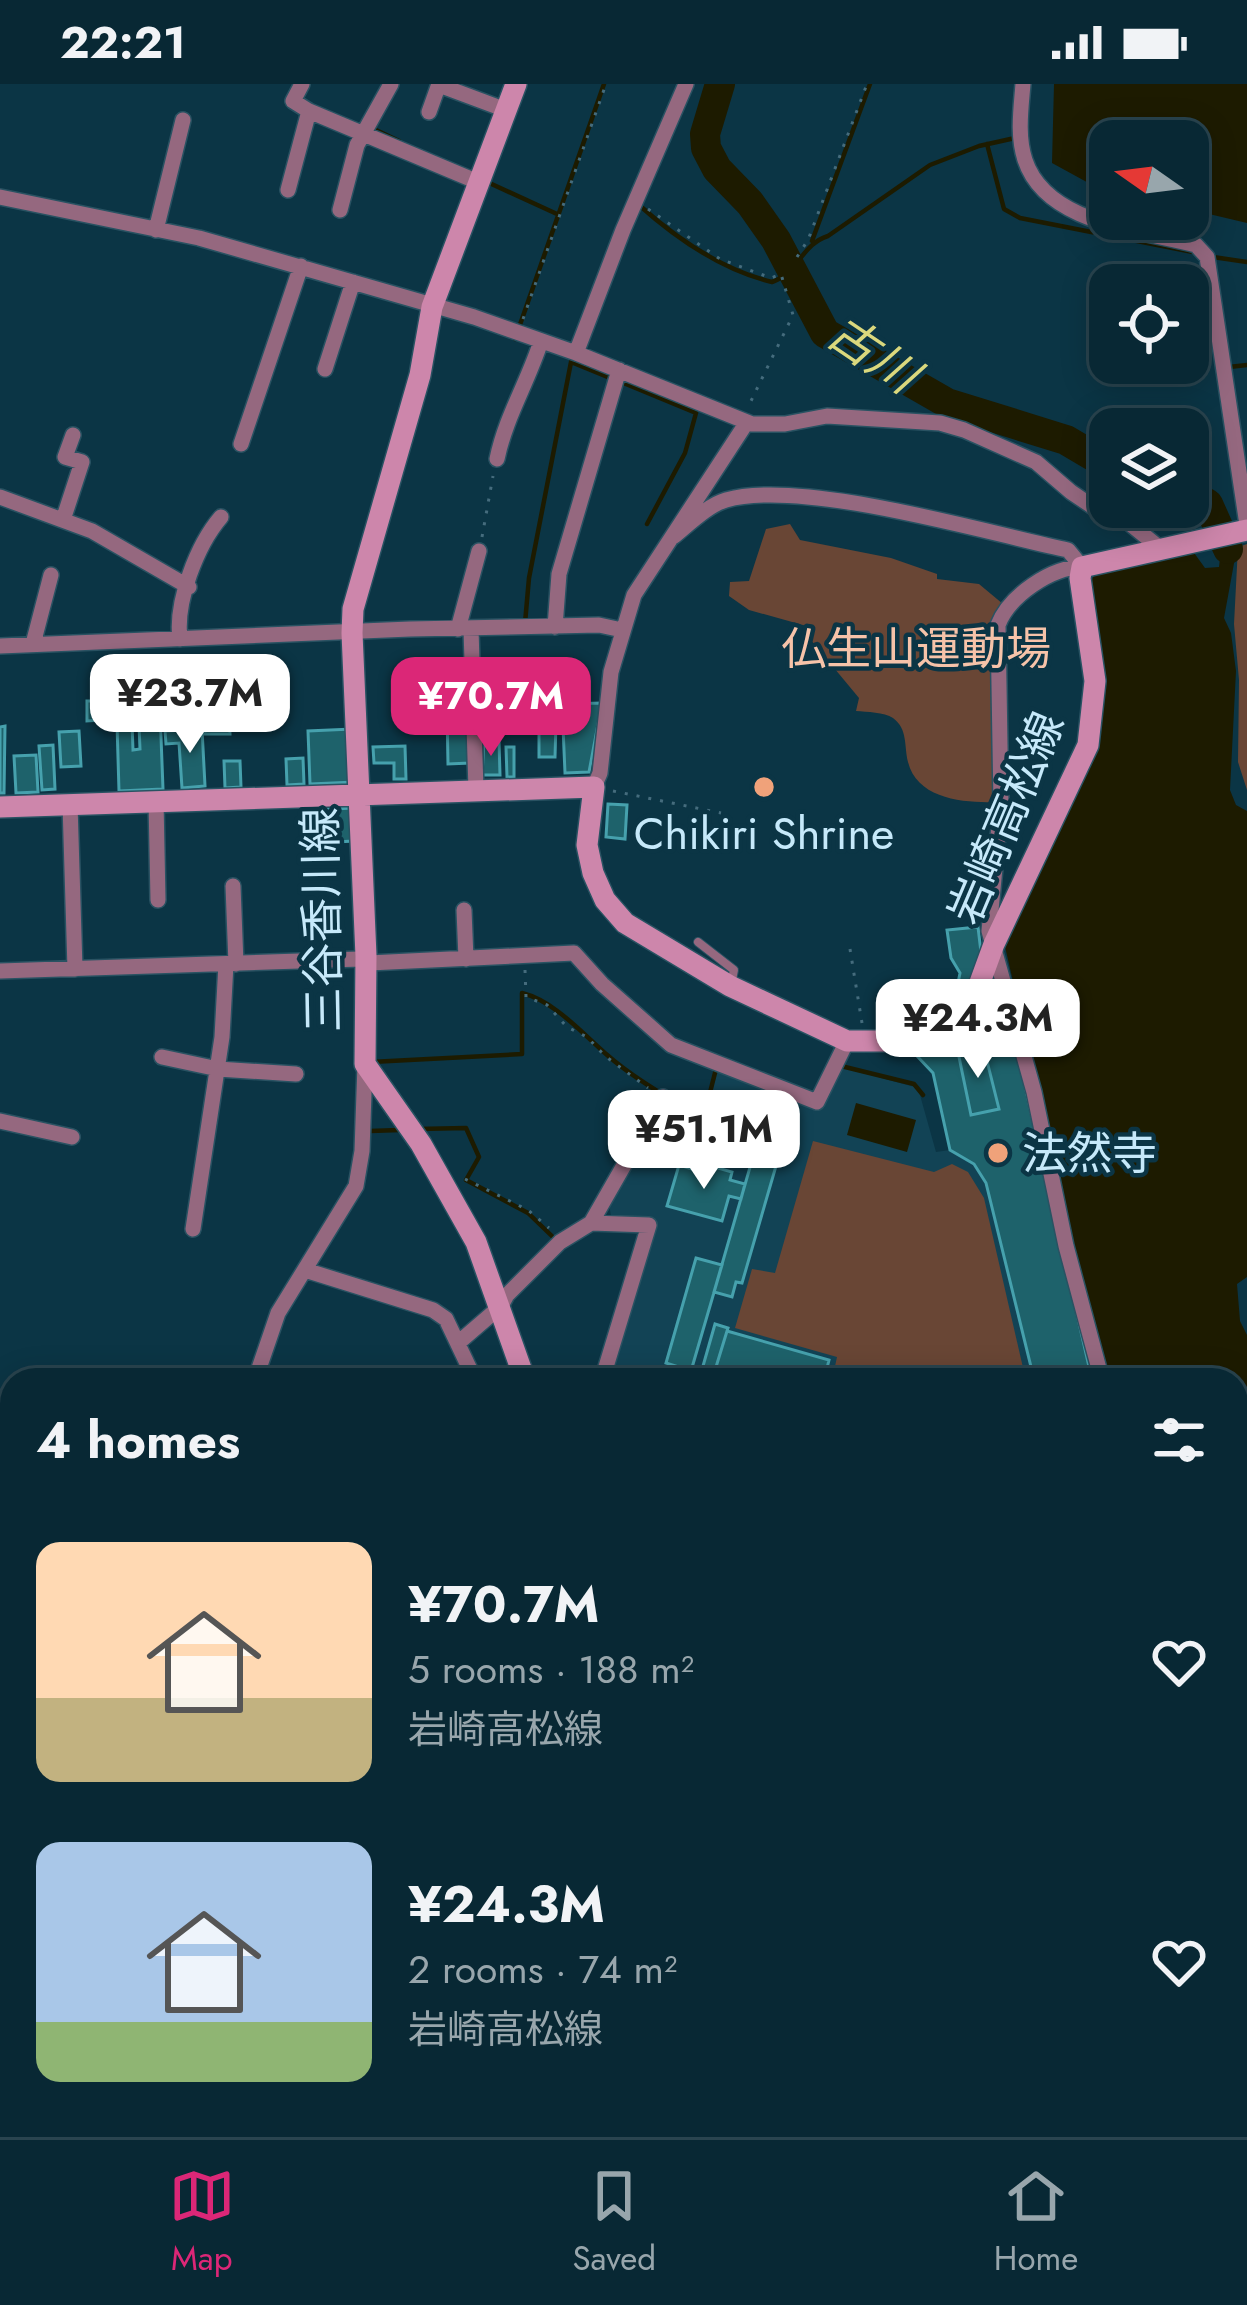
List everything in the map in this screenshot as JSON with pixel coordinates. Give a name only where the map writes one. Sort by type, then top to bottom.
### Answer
[{"type":"main road","name":"三谷香川線","points":[[516,84],[432,307],[420,375],[353,609],[352,633],[365,1064],[445,1183],[476,1242],[521,1368]]},
{"type":"main road","points":[[1082,567],[1243,529]]},
{"type":"main road","name":"岩崎高松線","points":[[856,1041],[916,1036],[962,1012],[975,996],[994,944],[1088,745],[1095,681],[1082,567]]},
{"type":"main road","points":[[0,807],[594,787],[587,845],[605,900],[625,923],[730,986],[856,1041]]},
{"type":"street","points":[[302,84],[293,101],[309,111],[478,182]]},
{"type":"street","points":[[340,210],[347,175],[391,84]]},
{"type":"street","points":[[576,353],[686,84]]},
{"type":"street","points":[[1023,84],[1024,158],[1047,196],[1096,218],[1196,245],[1208,257],[1243,529]]},
{"type":"street","points":[[429,112],[439,85],[506,110]]},
{"type":"street","points":[[288,190],[309,111]]},
{"type":"street","points":[[156,230],[183,120]]},
{"type":"street","points":[[0,197],[301,266],[519,332],[748,422],[785,424],[827,416],[940,423],[964,430],[1036,462],[1071,492],[1129,524],[1161,549]]},
{"type":"street","points":[[241,444],[301,266]]},
{"type":"street","points":[[325,369],[353,282]]},
{"type":"street","points":[[497,459],[541,341]]},
{"type":"street","points":[[555,627],[559,574],[619,370]]},
{"type":"street","points":[[594,787],[600,773],[611,672],[642,580],[748,422]]},
{"type":"street","points":[[63,520],[82,463],[65,457],[73,435]]},
{"type":"street","points":[[673,537],[723,500],[792,496],[898,513],[1067,550],[1082,567]]},
{"type":"street","points":[[0,497],[126,548],[189,587]]},
{"type":"street","points":[[180,638],[180,609],[204,538],[221,518]]},
{"type":"street","points":[[476,790],[464,629],[465,590],[479,550]]},
{"type":"street","points":[[1082,567],[1066,567],[1033,587],[1005,608],[998,625],[1001,805],[989,931],[1099,1368]]},
{"type":"street","points":[[32,644],[51,575]]},
{"type":"street","points":[[0,646],[599,625],[622,630]]},
{"type":"street","points":[[156,801],[158,899]]},
{"type":"street","points":[[70,804],[76,969]]},
{"type":"street","points":[[193,1229],[231,964],[233,886]]},
{"type":"street","points":[[464,910],[466,959]]},
{"type":"street","points":[[0,971],[574,953],[671,1045],[817,1102],[856,1041]]},
{"type":"street","points":[[162,1057],[218,1069],[296,1074]]},
{"type":"street","points":[[259,1368],[278,1313],[356,1186],[365,1064]]},
{"type":"street","points":[[458,1343],[501,1306],[560,1243],[590,1223],[663,1097]]},
{"type":"street","points":[[0,1120],[72,1137]]},
{"type":"street","points":[[590,1223],[649,1225],[606,1368]]},
{"type":"street","points":[[304,1270],[433,1310],[446,1319],[469,1368]]},
{"type":"lane","points":[[698,942],[734,970],[730,986]]},
{"type":"path","points":[[519,332],[606,84]]},
{"type":"path","points":[[797,257],[808,240],[867,84]]},
{"type":"path","points":[[637,200],[719,259],[771,278],[781,274],[785,281],[793,314],[751,398],[748,422]]},
{"type":"path","points":[[479,550],[497,459]]},
{"type":"path","points":[[594,787],[721,814]]},
{"type":"path","points":[[850,949],[856,1041]]},
{"type":"path","points":[[525,956],[526,997],[547,1005],[605,1057],[701,1117]]},
{"type":"path","points":[[445,1183],[467,1180],[528,1210],[560,1243]]},
{"type":"shaded area","points":[[1054,84],[1247,84],[1247,223],[1209,214],[1209,120],[1089,120],[1089,183],[1052,163]]},
{"type":"shaded area","points":[[1237,547],[1224,618],[1236,671],[1230,790],[1236,805],[1247,811],[1247,1277],[1237,1284],[1240,1321],[1247,1335],[1247,1368],[1102,1368],[1003,938],[1095,742],[1105,696],[1088,587],[1095,574],[1192,550],[1205,568],[1219,567],[1221,550]]},
{"type":"shaded area","points":[[842,1067],[918,1088],[936,1152],[962,1155],[986,1183],[1031,1368],[611,1368],[652,1232],[650,1217],[611,1216],[609,1204],[652,1131],[698,1148],[716,1071],[818,1111]]},
{"type":"shaded area","points":[[856,1103],[916,1120],[907,1152],[847,1135]]},
{"type":"green space","name":"仏生山運動場","points":[[790,524],[800,540],[891,558],[937,574],[937,579],[979,584],[1003,604],[990,636],[995,802],[956,800],[921,784],[908,762],[898,722],[856,711],[859,698],[805,633],[810,627],[749,610],[729,596],[730,582],[749,581],[766,529]]},
{"type":"green space","points":[[1247,544],[1247,790],[1238,762],[1234,624],[1238,547]]},
{"type":"green space","points":[[813,1141],[934,1172],[952,1164],[968,1172],[984,1198],[1023,1368],[835,1368],[837,1357],[735,1328],[752,1269],[775,1273]]},
{"type":"building","points":[[87,701],[102,701],[102,720],[87,721]]},
{"type":"building","points":[[155,701],[155,711],[160,711],[163,789],[119,791],[117,724],[132,723],[133,750],[140,749],[138,702]]},
{"type":"building","points":[[602,703],[589,772],[565,773],[562,704]]},
{"type":"building","points":[[205,706],[229,706],[230,734],[205,734]]},
{"type":"building","points":[[447,710],[469,716],[470,763],[448,764]]},
{"type":"building","points":[[539,723],[556,723],[555,757],[539,757]]},
{"type":"building","points":[[5,726],[4,793],[0,793],[0,727]]},
{"type":"building","points":[[202,729],[205,786],[182,788],[179,743],[166,744],[165,731]]},
{"type":"building","points":[[352,729],[355,782],[310,784],[308,731]]},
{"type":"building","points":[[79,731],[81,766],[61,767],[59,732]]},
{"type":"building","points":[[499,741],[500,775],[482,775],[484,742]]},
{"type":"building","points":[[53,745],[55,789],[42,790],[39,746]]},
{"type":"building","points":[[405,746],[406,779],[394,779],[394,763],[374,763],[373,747]]},
{"type":"building","points":[[506,747],[514,747],[514,777],[507,777]]},
{"type":"building","points":[[36,755],[38,792],[16,793],[14,756]]},
{"type":"building","points":[[303,758],[304,784],[287,785],[286,759]]},
{"type":"building","points":[[224,761],[240,761],[241,787],[225,788]]},
{"type":"building","points":[[608,804],[627,805],[625,839],[606,837]]},
{"type":"building","points":[[352,808],[353,841],[319,843],[317,810]]},
{"type":"building","name":"法然寺","points":[[978,927],[993,1025],[1010,1020],[1089,1368],[1031,1368],[986,1183],[974,1164],[950,1150],[933,1073],[917,1056],[922,1020],[946,1005],[957,988],[960,973],[951,958],[947,930]]},
{"type":"building","points":[[983,1045],[999,1109],[971,1115],[958,1052]]},
{"type":"building","points":[[768,1104],[792,1111],[742,1283],[736,1282],[732,1297],[714,1292],[757,1143],[745,1140],[750,1122],[762,1126]]},
{"type":"building","points":[[679,1165],[709,1174],[711,1166],[732,1172],[730,1180],[745,1184],[741,1199],[729,1196],[722,1221],[667,1206]]},
{"type":"building","points":[[696,1258],[722,1265],[692,1368],[666,1363]]},
{"type":"building","points":[[715,1324],[728,1328],[716,1368],[702,1368]]},
{"type":"building","points":[[727,1331],[829,1360],[827,1368],[716,1368]]},
{"type":"waterway","points":[[515,339],[604,84]]},
{"type":"waterway","name":"古川","points":[[720,84],[705,134],[706,148],[717,169],[750,203],[776,240],[825,333],[947,403],[1066,440],[1089,454]]},
{"type":"waterway","points":[[812,241],[870,84]]},
{"type":"waterway","points":[[376,130],[399,141]]},
{"type":"waterway","points":[[639,205],[701,252],[772,282],[819,240],[930,165],[1015,138]]},
{"type":"waterway","points":[[987,144],[1004,209],[1020,218],[1198,253]]},
{"type":"waterway","points":[[485,181],[557,214]]},
{"type":"waterway","points":[[1213,257],[1247,262]]},
{"type":"waterway","points":[[525,623],[529,578],[572,357]]},
{"type":"waterway","points":[[571,362],[610,378]]},
{"type":"waterway","points":[[1229,367],[1247,365]]},
{"type":"waterway","points":[[621,382],[696,413],[685,453],[647,524]]},
{"type":"waterway","name":"古川","points":[[1209,506],[1228,549]]},
{"type":"waterway","points":[[371,1062],[522,1054],[522,993],[556,1010],[627,1071],[695,1113],[704,1116],[716,1069]]},
{"type":"waterway","points":[[839,1069],[914,1084],[923,1095]]},
{"type":"waterway","points":[[418,1129],[466,1128],[479,1157],[466,1180],[528,1213],[555,1239]]},
{"type":"waterway","points":[[370,1131],[400,1130]]},
{"type":"place","name":"Chikiri Shrine","points":[[764,787]]},
{"type":"place","name":"法然寺","points":[[998,1153]]}]
